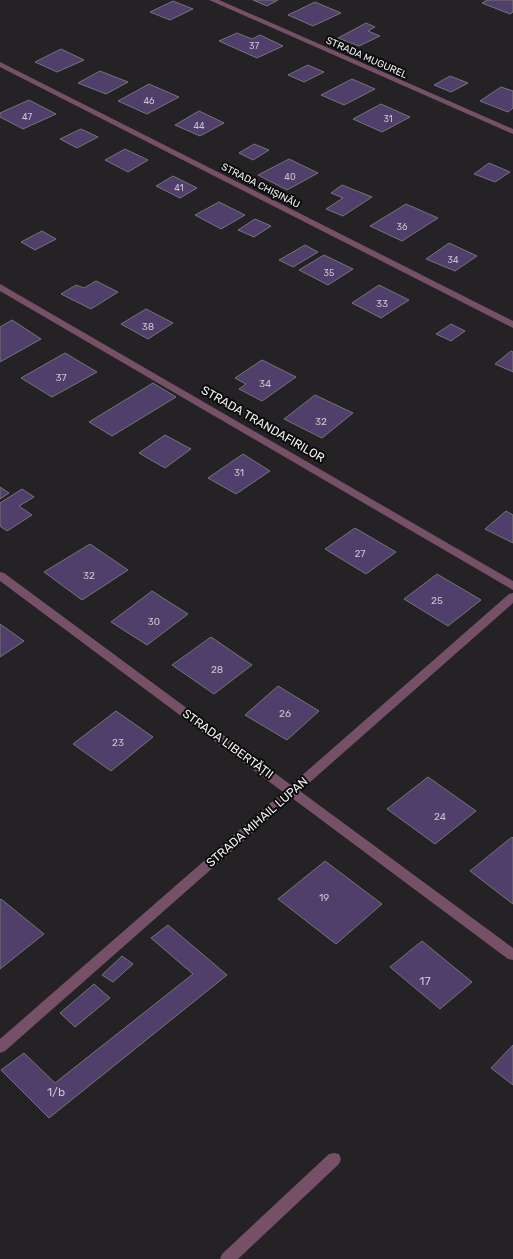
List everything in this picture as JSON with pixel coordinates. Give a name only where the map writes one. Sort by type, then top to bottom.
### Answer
[{"type":"street","name":"STRADA MUGUREL","points":[[213,0],[513,132]]},
{"type":"street","name":"STRADA CHIȘINĂU","points":[[0,64],[513,325]]},
{"type":"street","name":"STRADA TRANDAFIRILOR","points":[[0,286],[513,586]]},
{"type":"street","name":"STRADA LIBERTĂȚII","points":[[0,576],[513,955]]},
{"type":"street","name":"STRADA MIHAIL LUPAN","points":[[0,1047],[513,597]]},
{"type":"street","points":[[228,1259],[334,1159]]},
{"type":"building","points":[[253,0],[278,0],[267,6]]},
{"type":"building","points":[[487,0],[513,0],[513,12],[510,14],[482,3]]},
{"type":"building","points":[[173,1],[193,9],[170,20],[150,12]]},
{"type":"building","points":[[315,2],[341,13],[313,26],[288,15]]},
{"type":"building","points":[[366,23],[375,27],[368,31],[380,36],[359,46],[338,38]]},
{"type":"building","points":[[237,33],[252,39],[260,35],[283,46],[257,58],[219,41]]},
{"type":"building","points":[[61,49],[84,60],[57,72],[35,62]]},
{"type":"building","points":[[308,65],[324,72],[304,82],[288,75]]},
{"type":"building","points":[[100,71],[128,82],[106,94],[78,83]]},
{"type":"building","points":[[450,76],[468,83],[451,92],[434,85]]},
{"type":"building","points":[[352,79],[375,89],[344,105],[321,95]]},
{"type":"building","points":[[149,84],[179,97],[147,114],[118,101]]},
{"type":"building","points":[[501,87],[513,91],[513,108],[508,112],[480,101]]},
{"type":"building","points":[[29,100],[56,114],[23,129],[0,117],[0,113]]},
{"type":"building","points":[[381,104],[410,117],[382,132],[353,119]]},
{"type":"building","points":[[199,111],[224,123],[200,136],[175,125]]},
{"type":"building","points":[[81,129],[98,137],[77,148],[60,139]]},
{"type":"building","points":[[254,144],[269,150],[253,160],[239,153]]},
{"type":"building","points":[[125,149],[148,160],[128,172],[105,160]]},
{"type":"building","points":[[289,159],[318,173],[287,190],[258,175]]},
{"type":"building","points":[[489,163],[510,172],[495,182],[474,174]]},
{"type":"building","points":[[173,176],[197,188],[180,198],[156,186]]},
{"type":"building","points":[[342,185],[372,197],[343,216],[326,209],[343,198],[331,193]]},
{"type":"building","points":[[219,202],[245,215],[221,229],[195,215]]},
{"type":"building","points":[[406,204],[438,218],[402,241],[370,226]]},
{"type":"building","points":[[255,219],[271,226],[254,237],[238,230]]},
{"type":"building","points":[[42,231],[56,239],[35,250],[21,242]]},
{"type":"building","points":[[449,243],[477,256],[455,271],[426,259]]},
{"type":"building","points":[[305,245],[318,252],[293,267],[279,260]]},
{"type":"building","points":[[324,255],[353,269],[328,285],[299,270]]},
{"type":"building","points":[[96,281],[118,292],[91,309],[61,294],[76,285],[84,288]]},
{"type":"building","points":[[379,285],[409,300],[381,318],[352,303]]},
{"type":"building","points":[[146,309],[173,323],[148,339],[121,324]]},
{"type":"building","points":[[12,320],[41,339],[0,362],[0,327]]},
{"type":"building","points":[[451,324],[465,331],[451,341],[436,334]]},
{"type":"building","points":[[511,351],[513,352],[513,372],[495,364]]},
{"type":"building","points":[[65,353],[97,372],[52,397],[21,378]]},
{"type":"building","points":[[262,360],[296,377],[262,401],[239,389],[246,384],[235,378]]},
{"type":"building","points":[[153,383],[176,397],[112,436],[89,422]]},
{"type":"building","points":[[315,395],[353,413],[322,438],[284,419]]},
{"type":"building","points":[[165,435],[191,449],[165,468],[139,453]]},
{"type":"building","points":[[243,454],[270,471],[236,494],[208,478]]},
{"type":"building","points":[[0,487],[9,493],[0,499]]},
{"type":"building","points":[[22,489],[34,497],[19,506],[32,515],[7,531],[0,526],[0,503]]},
{"type":"building","points":[[506,511],[513,515],[513,543],[485,529]]},
{"type":"building","points":[[355,528],[396,552],[366,574],[325,549]]},
{"type":"building","points":[[90,544],[128,570],[82,600],[44,572]]},
{"type":"building","points":[[437,574],[481,600],[448,626],[404,599]]},
{"type":"building","points":[[152,591],[188,614],[147,645],[111,622]]},
{"type":"building","points":[[0,624],[24,641],[0,657]]},
{"type":"building","points":[[211,637],[252,665],[214,694],[172,665]]},
{"type":"building","points":[[278,686],[319,711],[287,740],[245,715]]},
{"type":"building","points":[[116,711],[153,737],[111,771],[73,744]]},
{"type":"building","points":[[428,777],[476,811],[435,844],[387,809]]},
{"type":"building","points":[[512,837],[513,838],[513,904],[470,871]]},
{"type":"building","points":[[325,861],[382,904],[336,944],[278,899]]},
{"type":"building","points":[[1,899],[44,934],[0,969],[0,900]]},
{"type":"building","points":[[168,925],[227,975],[49,1118],[1,1070],[24,1053],[55,1083],[193,974],[151,938]]},
{"type":"building","points":[[422,941],[472,982],[440,1009],[390,967]]},
{"type":"building","points":[[122,956],[133,964],[113,982],[102,975]]},
{"type":"building","points":[[94,984],[110,998],[75,1027],[60,1013]]},
{"type":"building","points":[[513,1045],[513,1085],[491,1068]]}]
